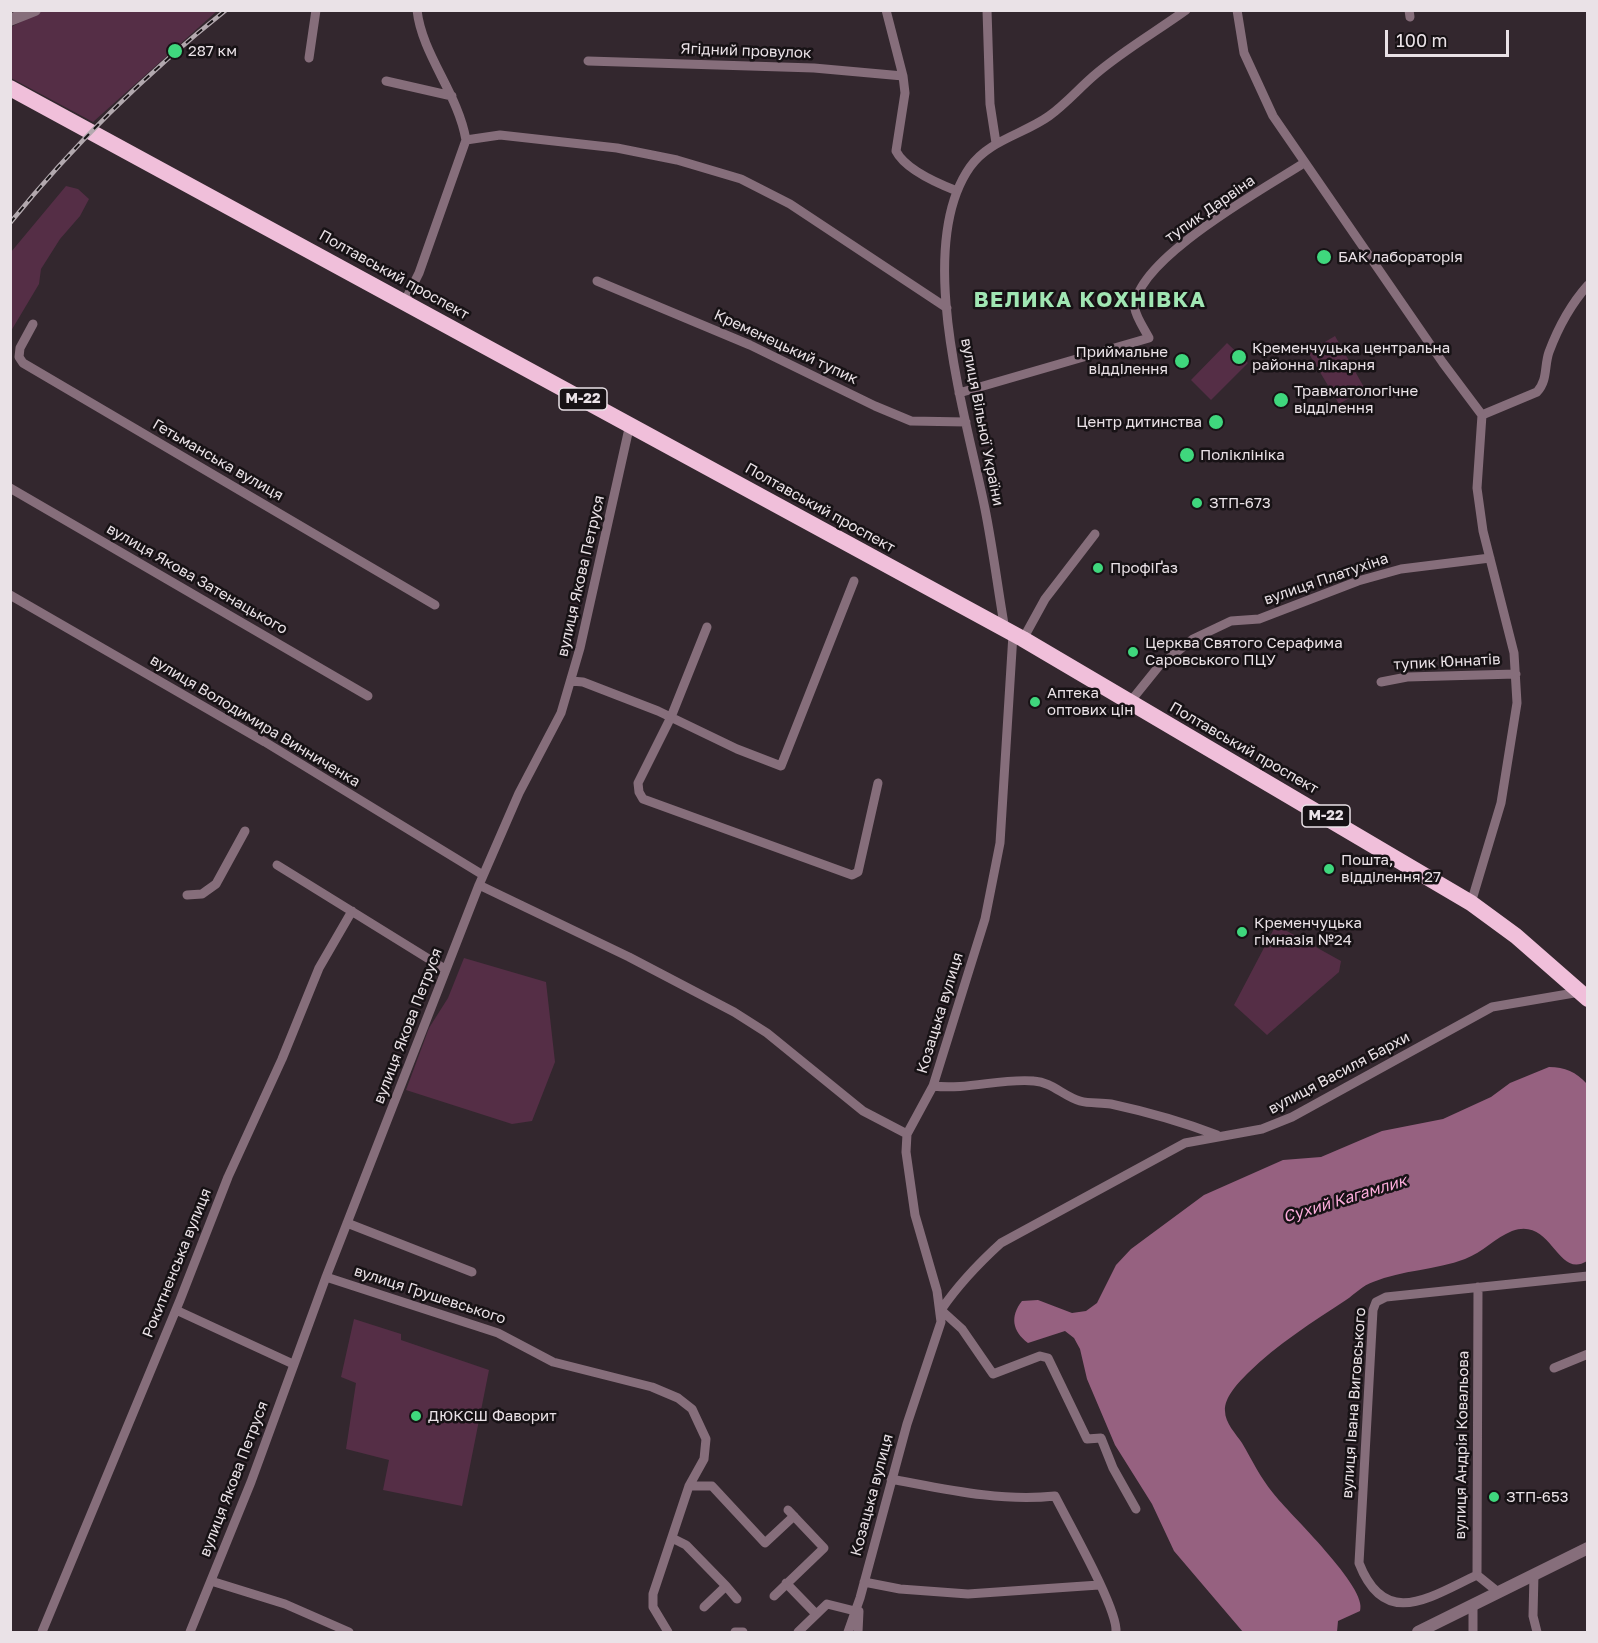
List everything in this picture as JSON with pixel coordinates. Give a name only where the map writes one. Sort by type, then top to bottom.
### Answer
[{"type":"highway","name":"Полтавський проспект","points":[[10,88],[1014,634],[1471,903],[1516,936],[1584,995]]},
{"type":"street","points":[[10,20],[35,10]]},
{"type":"street","points":[[309,58],[316,10]]},
{"type":"street","points":[[405,301],[419,273],[466,140],[452,96],[427,46],[417,10]]},
{"type":"street","points":[[885,10],[903,76],[905,93],[896,152],[910,166],[957,191]]},
{"type":"street","points":[[987,10],[990,104],[996,143]]},
{"type":"street","name":"вулиця Вільної України","points":[[1014,634],[959,393],[947,308],[947,224],[957,191],[970,166],[996,143],[1049,116],[1097,73],[1186,10]]},
{"type":"street","points":[[1237,10],[1244,53],[1273,116],[1482,415],[1477,489],[1483,531],[1514,653],[1517,703],[1501,803],[1471,903]]},
{"type":"street","name":"Ягідний провулок","points":[[588,61],[814,68],[903,76]]},
{"type":"street","points":[[386,81],[452,96]]},
{"type":"street","points":[[466,140],[500,135],[594,145],[677,160],[741,179],[799,210],[856,246],[913,288],[947,308]]},
{"type":"street","name":"тупик Дарвіна","points":[[959,393],[1149,338],[1135,309],[1139,293],[1148,276],[1174,250],[1212,222],[1304,163]]},
{"type":"street","name":"Кременецький тупик","points":[[597,281],[750,345],[875,406],[911,421],[966,422]]},
{"type":"street","points":[[1482,415],[1537,392],[1543,386],[1548,354],[1559,329],[1587,285]]},
{"type":"street","name":"Гетьманська вулиця","points":[[33,324],[20,348],[19,357],[23,363],[435,605]]},
{"type":"street","name":"вулиця Якова Петруся","points":[[190,1632],[251,1482],[293,1364],[445,969],[519,793],[561,713],[571,681],[630,424]]},
{"type":"street","name":"вулиця Якова Затенацького","points":[[10,488],[368,696]]},
{"type":"street","points":[[1014,634],[1045,599],[1095,534]]},
{"type":"street","name":"вулиця Платухіна","points":[[1130,702],[1159,666],[1193,639],[1231,621],[1259,619],[1358,581],[1401,569],[1490,558]]},
{"type":"street","points":[[571,681],[583,682],[670,717],[737,749],[781,766],[854,581]]},
{"type":"street","name":"вулиця Володимира Винниченка","points":[[10,595],[265,742],[483,875]]},
{"type":"street","points":[[707,627],[670,717],[638,783],[643,799],[852,875],[858,872],[878,783]]},
{"type":"street","name":"Козацька вулиця","points":[[848,1632],[860,1598],[891,1479],[941,1322],[941,1310],[915,1215],[906,1152],[907,1134],[933,1086],[985,919],[998,852],[1014,634]]},
{"type":"street","name":"тупик Юннатів","points":[[1381,682],[1407,677],[1516,674]]},
{"type":"street","points":[[187,895],[202,894],[216,884],[245,831]]},
{"type":"street","points":[[276,865],[445,969]]},
{"type":"street","points":[[479,885],[629,957],[734,1012],[767,1034],[862,1111],[907,1134]]},
{"type":"street","name":"Рокитненська вулиця","points":[[42,1632],[176,1310],[228,1178],[282,1059],[319,968],[352,911]]},
{"type":"street","name":"вулиця Василя Бархи","points":[[941,1310],[984,1258],[1017,1233],[1185,1143],[1262,1129],[1292,1117],[1492,1007],[1584,995]]},
{"type":"street","points":[[933,1086],[953,1088],[1031,1080],[1046,1082],[1079,1101],[1109,1104],[1140,1111],[1180,1122],[1217,1136]]},
{"type":"street","points":[[347,1223],[472,1272]]},
{"type":"street","name":"вулиця Івана Виговського","points":[[1477,1575],[1417,1602],[1398,1605],[1386,1601],[1363,1575],[1358,1551],[1373,1310],[1376,1302],[1386,1297],[1587,1276]]},
{"type":"street","name":"вулиця Грушевського","points":[[326,1277],[498,1333],[553,1362],[652,1387],[678,1398],[692,1409],[706,1440],[704,1459],[689,1486]]},
{"type":"street","name":"вулиця Андрія Ковальова","points":[[1477,1575],[1478,1287]]},
{"type":"street","points":[[176,1310],[293,1364]]},
{"type":"street","points":[[941,1310],[962,1329],[993,1374],[1040,1356],[1048,1358],[1087,1439],[1101,1438],[1113,1468],[1136,1509]]},
{"type":"street","points":[[1554,1368],[1587,1354]]},
{"type":"street","points":[[891,1479],[986,1496],[1026,1499],[1055,1496],[1100,1585],[1117,1625],[1116,1632]]},
{"type":"street","points":[[666,1632],[653,1606],[653,1594],[689,1486],[712,1486],[765,1543],[791,1513],[824,1548],[774,1596]]},
{"type":"street","points":[[672,1538],[686,1545],[737,1599]]},
{"type":"street","points":[[1418,1632],[1587,1548]]},
{"type":"street","points":[[1534,1574],[1533,1616],[1537,1632]]},
{"type":"street","points":[[1477,1575],[1498,1592]]},
{"type":"street","points":[[211,1581],[285,1604],[349,1632]]},
{"type":"street","points":[[864,1582],[900,1589],[968,1594],[1100,1585]]},
{"type":"street","points":[[786,1583],[816,1614]]},
{"type":"street","points":[[704,1606],[726,1586]]},
{"type":"street","name":"Козацька вулиця","points":[[858,1632],[860,1598]]},
{"type":"street","points":[[798,1632],[827,1604],[855,1611]]},
{"type":"street","points":[[1473,1605],[1473,1632]]},
{"type":"street","points":[[735,1632],[743,1632]]},
{"type":"shaded area","points":[[42,11],[217,11],[93,122],[11,78],[11,27]]},
{"type":"shaded area","points":[[66,186],[78,189],[89,199],[80,216],[60,239],[41,269],[39,284],[11,331],[11,252]]},
{"type":"shaded area","points":[[1335,336],[1365,389],[1339,404],[1308,352]]},
{"type":"shaded area","points":[[1227,343],[1248,363],[1211,400],[1191,380]]},
{"type":"shaded area","points":[[1276,925],[1341,961],[1339,972],[1267,1035],[1234,1005]]},
{"type":"shaded area","points":[[464,958],[546,982],[555,1062],[532,1121],[512,1124],[406,1090],[429,1028],[448,998]]},
{"type":"shaded area","name":"ДЮКСШ Фаворит","points":[[354,1319],[401,1334],[401,1340],[489,1370],[462,1506],[383,1490],[389,1460],[346,1449],[356,1383],[341,1377]]},
{"type":"water","name":"Сухий Кагамлик","points":[[1549,1067],[1570,1071],[1587,1084],[1587,1261],[1577,1265],[1568,1262],[1536,1232],[1525,1229],[1512,1231],[1465,1259],[1384,1278],[1366,1285],[1283,1343],[1240,1381],[1229,1395],[1225,1406],[1225,1415],[1229,1424],[1268,1487],[1326,1551],[1352,1586],[1359,1600],[1360,1611],[1338,1621],[1337,1632],[1243,1632],[1174,1551],[1152,1504],[1115,1445],[1087,1379],[1080,1349],[1074,1338],[1065,1331],[1028,1343],[1014,1323],[1018,1307],[1022,1301],[1038,1300],[1072,1313],[1086,1311],[1097,1303],[1116,1265],[1131,1249],[1204,1195],[1283,1160],[1321,1157],[1382,1131],[1443,1119],[1491,1097],[1510,1083]]},
{"type":"railway","points":[[10,223],[112,110],[226,10]]},
{"type":"place","name":"287 км","points":[[175,51]]},
{"type":"place","name":"БАК лабораторія","points":[[1324,257]]},
{"type":"place","name":"Кременчуцька центральна районна лікарня","points":[[1239,357]]},
{"type":"place","name":"Приймальне відділення","points":[[1182,361]]},
{"type":"place","name":"Травматологічне відділення","points":[[1281,400]]},
{"type":"place","name":"Центр дитинства","points":[[1216,422]]},
{"type":"place","name":"Поліклініка","points":[[1187,455]]},
{"type":"place","name":"ЗТП-673","points":[[1197,503]]},
{"type":"place","name":"ПрофіҐаз","points":[[1098,568]]},
{"type":"place","name":"Церква Святого Серафима Саровського ПЦУ","points":[[1133,652]]},
{"type":"place","name":"Аптека оптових цін","points":[[1035,702]]},
{"type":"place","name":"Пошта, відділення 27","points":[[1329,869]]},
{"type":"place","name":"Кременчуцька гімназія №24","points":[[1242,932]]},
{"type":"place","name":"ДЮКСШ Фаворит","points":[[416,1416]]},
{"type":"place","name":"ЗТП-653","points":[[1494,1497]]},
{"type":"district","name":"ВЕЛИКА КОХНІВКА","points":[[1090,300]]}]
